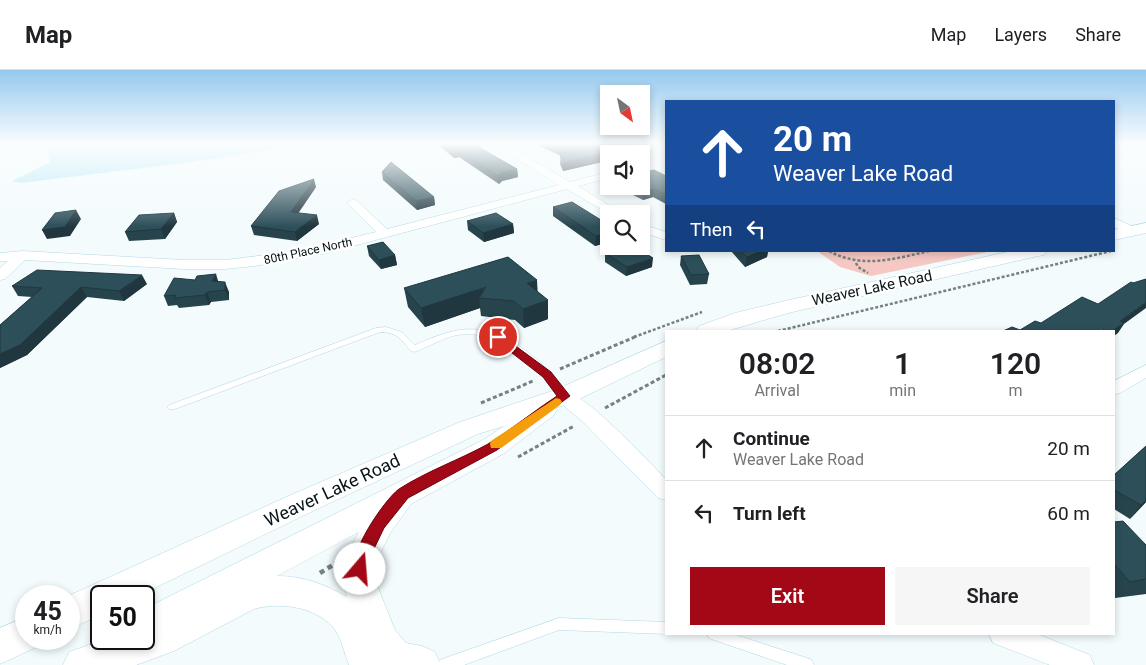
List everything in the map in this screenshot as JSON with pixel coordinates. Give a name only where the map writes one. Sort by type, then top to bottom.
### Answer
[{"type":"main road","points":[[1115,235],[1139,229]]},
{"type":"main road","name":"Weaver Lake Road","points":[[710,330],[775,309],[1033,252]]},
{"type":"main road","name":"Weaver Lake Road","points":[[128,585],[304,502],[469,428],[564,396],[665,348]]},
{"type":"main road","name":"Weaver Lake Road","points":[[155,622],[493,447],[564,396]]},
{"type":"main road","points":[[403,494],[378,524],[363,555],[360,585],[380,642],[395,660],[422,665]]},
{"type":"main road","points":[[82,665],[161,639],[247,595],[263,591],[291,591],[318,598],[344,614],[352,626],[368,665]]},
{"type":"main road","points":[[0,646],[15,639]]},
{"type":"main road","points":[[70,665],[100,650]]},
{"type":"street","points":[[545,172],[602,205]]},
{"type":"street","name":"80th Place North","points":[[0,257],[23,256],[212,265],[251,262],[294,256],[600,177]]},
{"type":"street","points":[[353,202],[384,234]]},
{"type":"street","points":[[1115,222],[1139,229]]},
{"type":"street","points":[[650,231],[665,236]]},
{"type":"street","points":[[0,276],[23,256]]},
{"type":"street","points":[[1115,388],[1146,370]]},
{"type":"street","points":[[564,396],[590,417],[665,491]]},
{"type":"street","points":[[1005,635],[1059,655],[1080,665]]},
{"type":"lane","points":[[172,407],[379,330],[390,329],[397,331],[414,349],[450,334],[466,331],[483,332],[498,337],[547,375],[564,396]]},
{"type":"lane","points":[[445,665],[559,624],[665,628]]},
{"type":"lane","points":[[717,635],[807,665]]},
{"type":"path","points":[[830,252],[838,258],[856,263],[885,260],[924,252]]},
{"type":"path","points":[[782,330],[1108,252]]},
{"type":"path","points":[[856,263],[858,267],[868,273]]},
{"type":"shaded area","points":[[818,252],[987,252],[871,276],[840,267]]},
{"type":"water","points":[[31,172],[113,172],[21,183],[12,181]]},
{"type":"building","points":[[382,172],[403,172],[434,197],[416,201]]},
{"type":"building","points":[[492,172],[506,172],[501,173],[498,176]]},
{"type":"building","points":[[650,172],[658,172],[665,176],[665,194],[654,189],[650,190]]},
{"type":"building","points":[[314,179],[291,212],[317,215],[295,232],[251,226],[279,191]]},
{"type":"building","points":[[572,202],[600,219],[600,235],[596,236],[553,207]]},
{"type":"building","points":[[76,210],[65,227],[42,230],[55,213]]},
{"type":"building","points":[[174,213],[161,229],[125,232],[139,215]]},
{"type":"building","points":[[496,213],[513,224],[483,233],[467,221]]},
{"type":"building","points":[[383,242],[395,255],[379,260],[367,246]]},
{"type":"building","points":[[742,252],[759,252],[747,257]]},
{"type":"building","points":[[608,255],[648,255],[653,258],[627,267]]},
{"type":"building","points":[[699,255],[709,274],[691,275],[681,256]]},
{"type":"building","points":[[508,257],[537,280],[527,283],[548,300],[523,309],[514,301],[479,298],[486,287],[421,308],[404,288]]},
{"type":"building","points":[[37,270],[142,275],[119,291],[81,287],[20,345],[0,354],[0,325],[42,288],[12,286]]},
{"type":"building","points":[[216,274],[212,281],[225,282],[225,290],[207,292],[205,295],[174,298],[176,295],[164,296],[174,278],[195,280],[197,276]]},
{"type":"building","points":[[1146,279],[1146,302],[1120,321],[1124,323],[1114,330],[1020,330],[1035,321],[1041,323],[1082,297],[1098,304],[1131,282]]},
{"type":"building","points":[[1012,327],[1020,330],[1005,330]]},
{"type":"building","points":[[1146,446],[1146,500],[1141,505],[1115,491],[1115,474]]},
{"type":"building","points":[[1123,521],[1146,545],[1146,579],[1130,582],[1115,565],[1115,522]]},
{"type":"slow traffic","points":[[496,444],[556,402]]},
{"type":"route","points":[[360,569],[363,555],[378,524],[403,494],[493,447],[564,396],[547,375],[498,337]]}]
